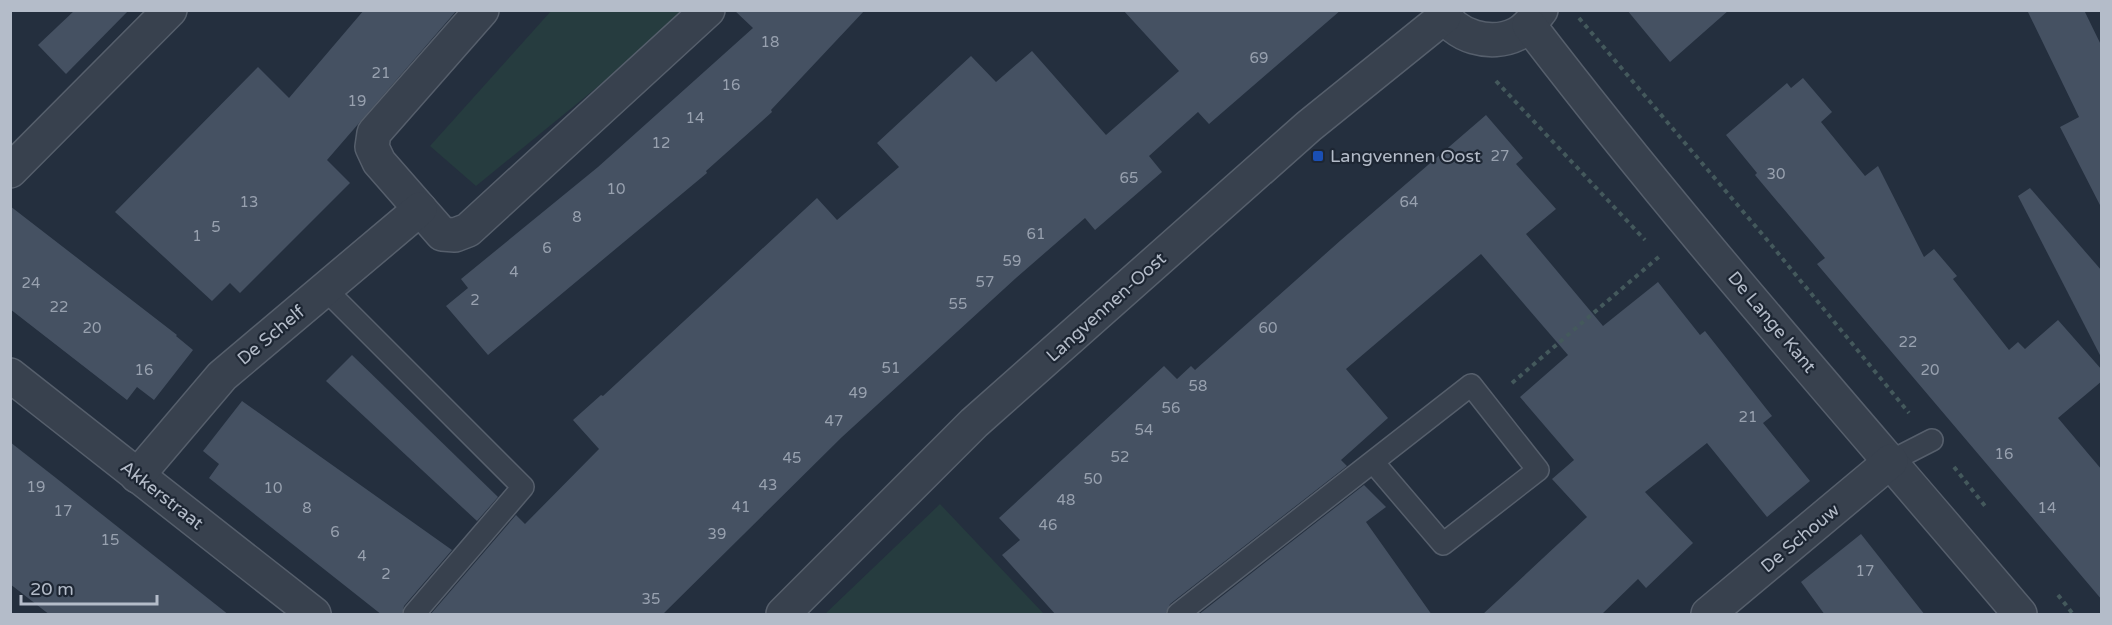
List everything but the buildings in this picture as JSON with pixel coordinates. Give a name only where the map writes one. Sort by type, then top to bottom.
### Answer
[{"type":"street","points":[[10,171],[170,10]]},
{"type":"street","points":[[482,10],[374,133],[372,147],[378,162],[442,234],[455,235],[468,230],[708,10]]},
{"type":"street","points":[[1442,14],[1459,30],[1477,38],[1497,40],[1516,34],[1535,18]]},
{"type":"street","name":"Langvennen-Oost","points":[[783,615],[983,415],[1309,126],[1442,14]]},
{"type":"street","name":"De Lange Kant","points":[[1535,18],[1596,112],[2020,615]]},
{"type":"street","name":"De Schelf","points":[[137,476],[222,376],[420,209]]},
{"type":"street","name":"Akkerstraat","points":[[10,375],[314,615]]},
{"type":"street","name":"De Schouw","points":[[1708,615],[1891,461]]},
{"type":"lane","points":[[325,290],[523,487],[414,615]]},
{"type":"lane","points":[[1178,615],[1471,385],[1538,470],[1443,544],[1373,462]]},
{"type":"lane","points":[[1891,461],[1932,440]]},
{"type":"path","points":[[1573,10],[1768,241],[1992,514]]},
{"type":"path","points":[[1497,40],[1484,69],[1668,265]]},
{"type":"path","points":[[1487,405],[1660,256],[1698,235]]},
{"type":"path","points":[[2051,587],[2073,615]]},
{"type":"green space","points":[[551,11],[685,11],[617,71],[476,186],[430,146]]},
{"type":"green space","points":[[940,504],[1044,614],[825,614]]},
{"type":"place","name":"Langvennen Oost","points":[[1318,156]]}]
